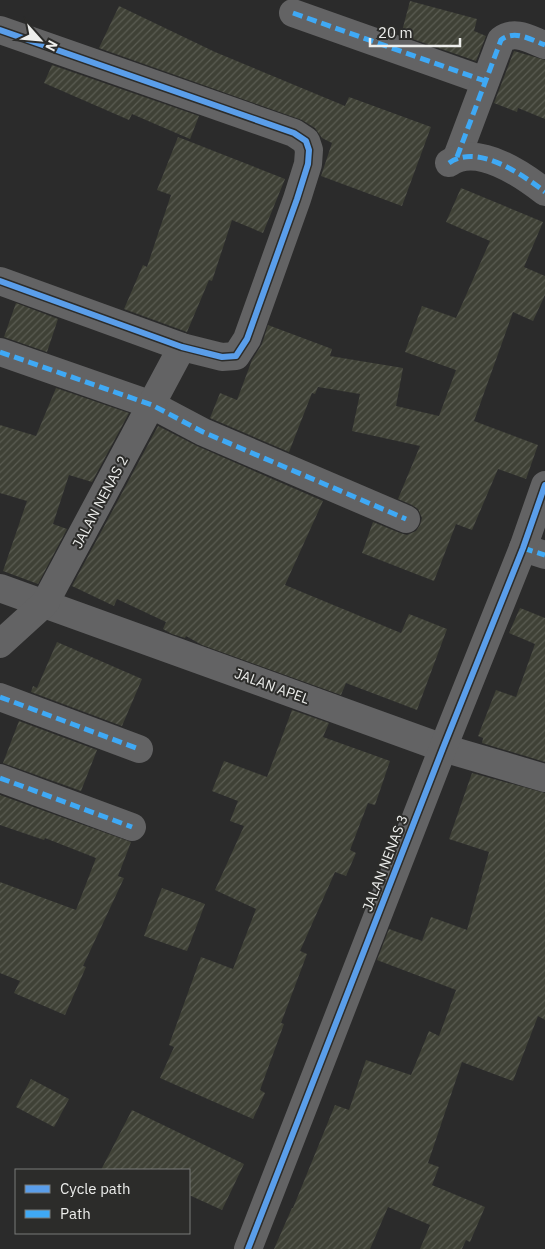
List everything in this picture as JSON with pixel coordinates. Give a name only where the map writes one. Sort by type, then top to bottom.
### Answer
[{"type":"street","points":[[293,13],[485,81]]},
{"type":"street","points":[[0,30],[294,133],[306,141],[309,150],[308,164],[297,199],[247,340],[242,350],[236,356],[222,357],[182,347],[0,282]]},
{"type":"street","points":[[545,45],[518,35],[506,36],[498,45],[453,160],[483,159],[511,168],[545,192]]},
{"type":"street","name":"JALAN NENAS 2","points":[[0,644],[45,603],[182,347]]},
{"type":"street","points":[[0,352],[152,405],[203,432],[406,519]]},
{"type":"street","name":"JALAN NENAS 3","points":[[248,1249],[443,748],[534,551],[545,485]]},
{"type":"street","name":"JALAN APEL","points":[[0,588],[443,748],[545,778]]},
{"type":"street","points":[[0,697],[139,750]]},
{"type":"street","points":[[0,778],[132,827]]},
{"type":"building","points":[[410,1],[477,19],[474,31],[486,36],[476,61],[401,35]]},
{"type":"building","points":[[119,6],[215,52],[345,106],[349,97],[431,127],[402,206],[321,176],[332,143],[322,138],[315,128],[302,120],[99,48]]},
{"type":"building","points":[[514,51],[545,60],[545,119],[518,108],[517,112],[494,103]]},
{"type":"building","points":[[52,65],[199,116],[190,139],[132,114],[129,120],[44,83]]},
{"type":"building","points":[[178,137],[285,179],[263,233],[232,220],[212,281],[209,280],[187,332],[124,309],[143,265],[147,267],[171,195],[157,190]]},
{"type":"building","points":[[461,188],[543,222],[524,267],[545,276],[545,295],[533,321],[513,312],[474,421],[538,445],[526,479],[498,469],[472,530],[456,524],[434,581],[362,553],[373,522],[407,535],[416,531],[422,518],[418,509],[398,499],[420,446],[352,431],[360,394],[318,387],[315,394],[312,393],[289,452],[210,418],[220,393],[237,400],[252,360],[262,344],[268,325],[332,349],[330,356],[403,368],[396,406],[439,416],[456,370],[405,352],[422,306],[456,318],[490,241],[446,222]]},
{"type":"building","points":[[16,303],[58,319],[47,352],[4,337]]},
{"type":"building","points":[[56,388],[129,413],[92,482],[69,475],[53,524],[67,529],[38,584],[3,571],[27,501],[0,493],[0,425],[36,436]]},
{"type":"building","points":[[158,426],[197,446],[323,501],[285,585],[401,633],[409,614],[447,629],[417,710],[346,683],[341,695],[202,645],[186,636],[185,638],[172,634],[163,629],[166,622],[117,599],[114,606],[72,586]]},
{"type":"building","points":[[520,608],[545,618],[545,762],[482,743],[483,738],[478,736],[496,690],[516,697],[535,644],[509,633]]},
{"type":"building","points":[[57,642],[142,679],[122,726],[31,692],[33,686],[37,688]]},
{"type":"building","points":[[292,710],[329,723],[323,737],[390,761],[375,805],[368,803],[350,850],[356,853],[346,876],[335,872],[300,951],[307,954],[281,1023],[284,1024],[260,1090],[265,1093],[253,1119],[160,1078],[174,1047],[169,1045],[201,957],[233,969],[256,909],[215,890],[244,826],[230,821],[238,801],[212,791],[224,761],[267,777]]},
{"type":"building","points":[[19,721],[97,750],[81,791],[3,763]]},
{"type":"building","points":[[472,773],[545,793],[545,1020],[538,1016],[513,1081],[462,1062],[428,1163],[439,1167],[432,1185],[485,1207],[470,1242],[466,1240],[462,1249],[420,1249],[430,1225],[388,1207],[370,1249],[274,1249],[293,1208],[335,1105],[349,1110],[366,1060],[411,1075],[429,1031],[439,1036],[456,990],[377,960],[389,929],[422,941],[431,917],[467,930],[489,852],[449,839]]},
{"type":"building","points":[[0,795],[131,842],[118,876],[124,878],[83,966],[86,967],[65,1015],[14,993],[20,981],[0,973],[0,882],[76,910],[96,858],[45,838],[44,840],[0,825]]},
{"type":"building","points":[[162,888],[205,904],[187,951],[144,936]]},
{"type":"building","points":[[31,1079],[69,1099],[54,1127],[16,1107]]},
{"type":"building","points":[[132,1110],[244,1164],[222,1210],[190,1195],[190,1169],[102,1169]]},
{"type":"marked path","points":[[293,13],[485,81]]},
{"type":"marked path","points":[[457,157],[501,40],[517,35],[545,45]]},
{"type":"marked path","points":[[449,163],[460,158],[486,159],[512,170],[545,192]]},
{"type":"marked path","points":[[0,352],[152,405],[203,432],[406,519]]},
{"type":"marked path","points":[[523,548],[545,555]]},
{"type":"marked path","points":[[0,697],[139,749]]},
{"type":"marked path","points":[[0,778],[132,827]]},
{"type":"cycle path","points":[[0,30],[294,133],[306,141],[309,150],[308,164],[297,199],[247,339],[236,356],[222,357],[182,347],[0,281]]},
{"type":"cycle path","points":[[248,1249],[523,548],[545,485]]}]
